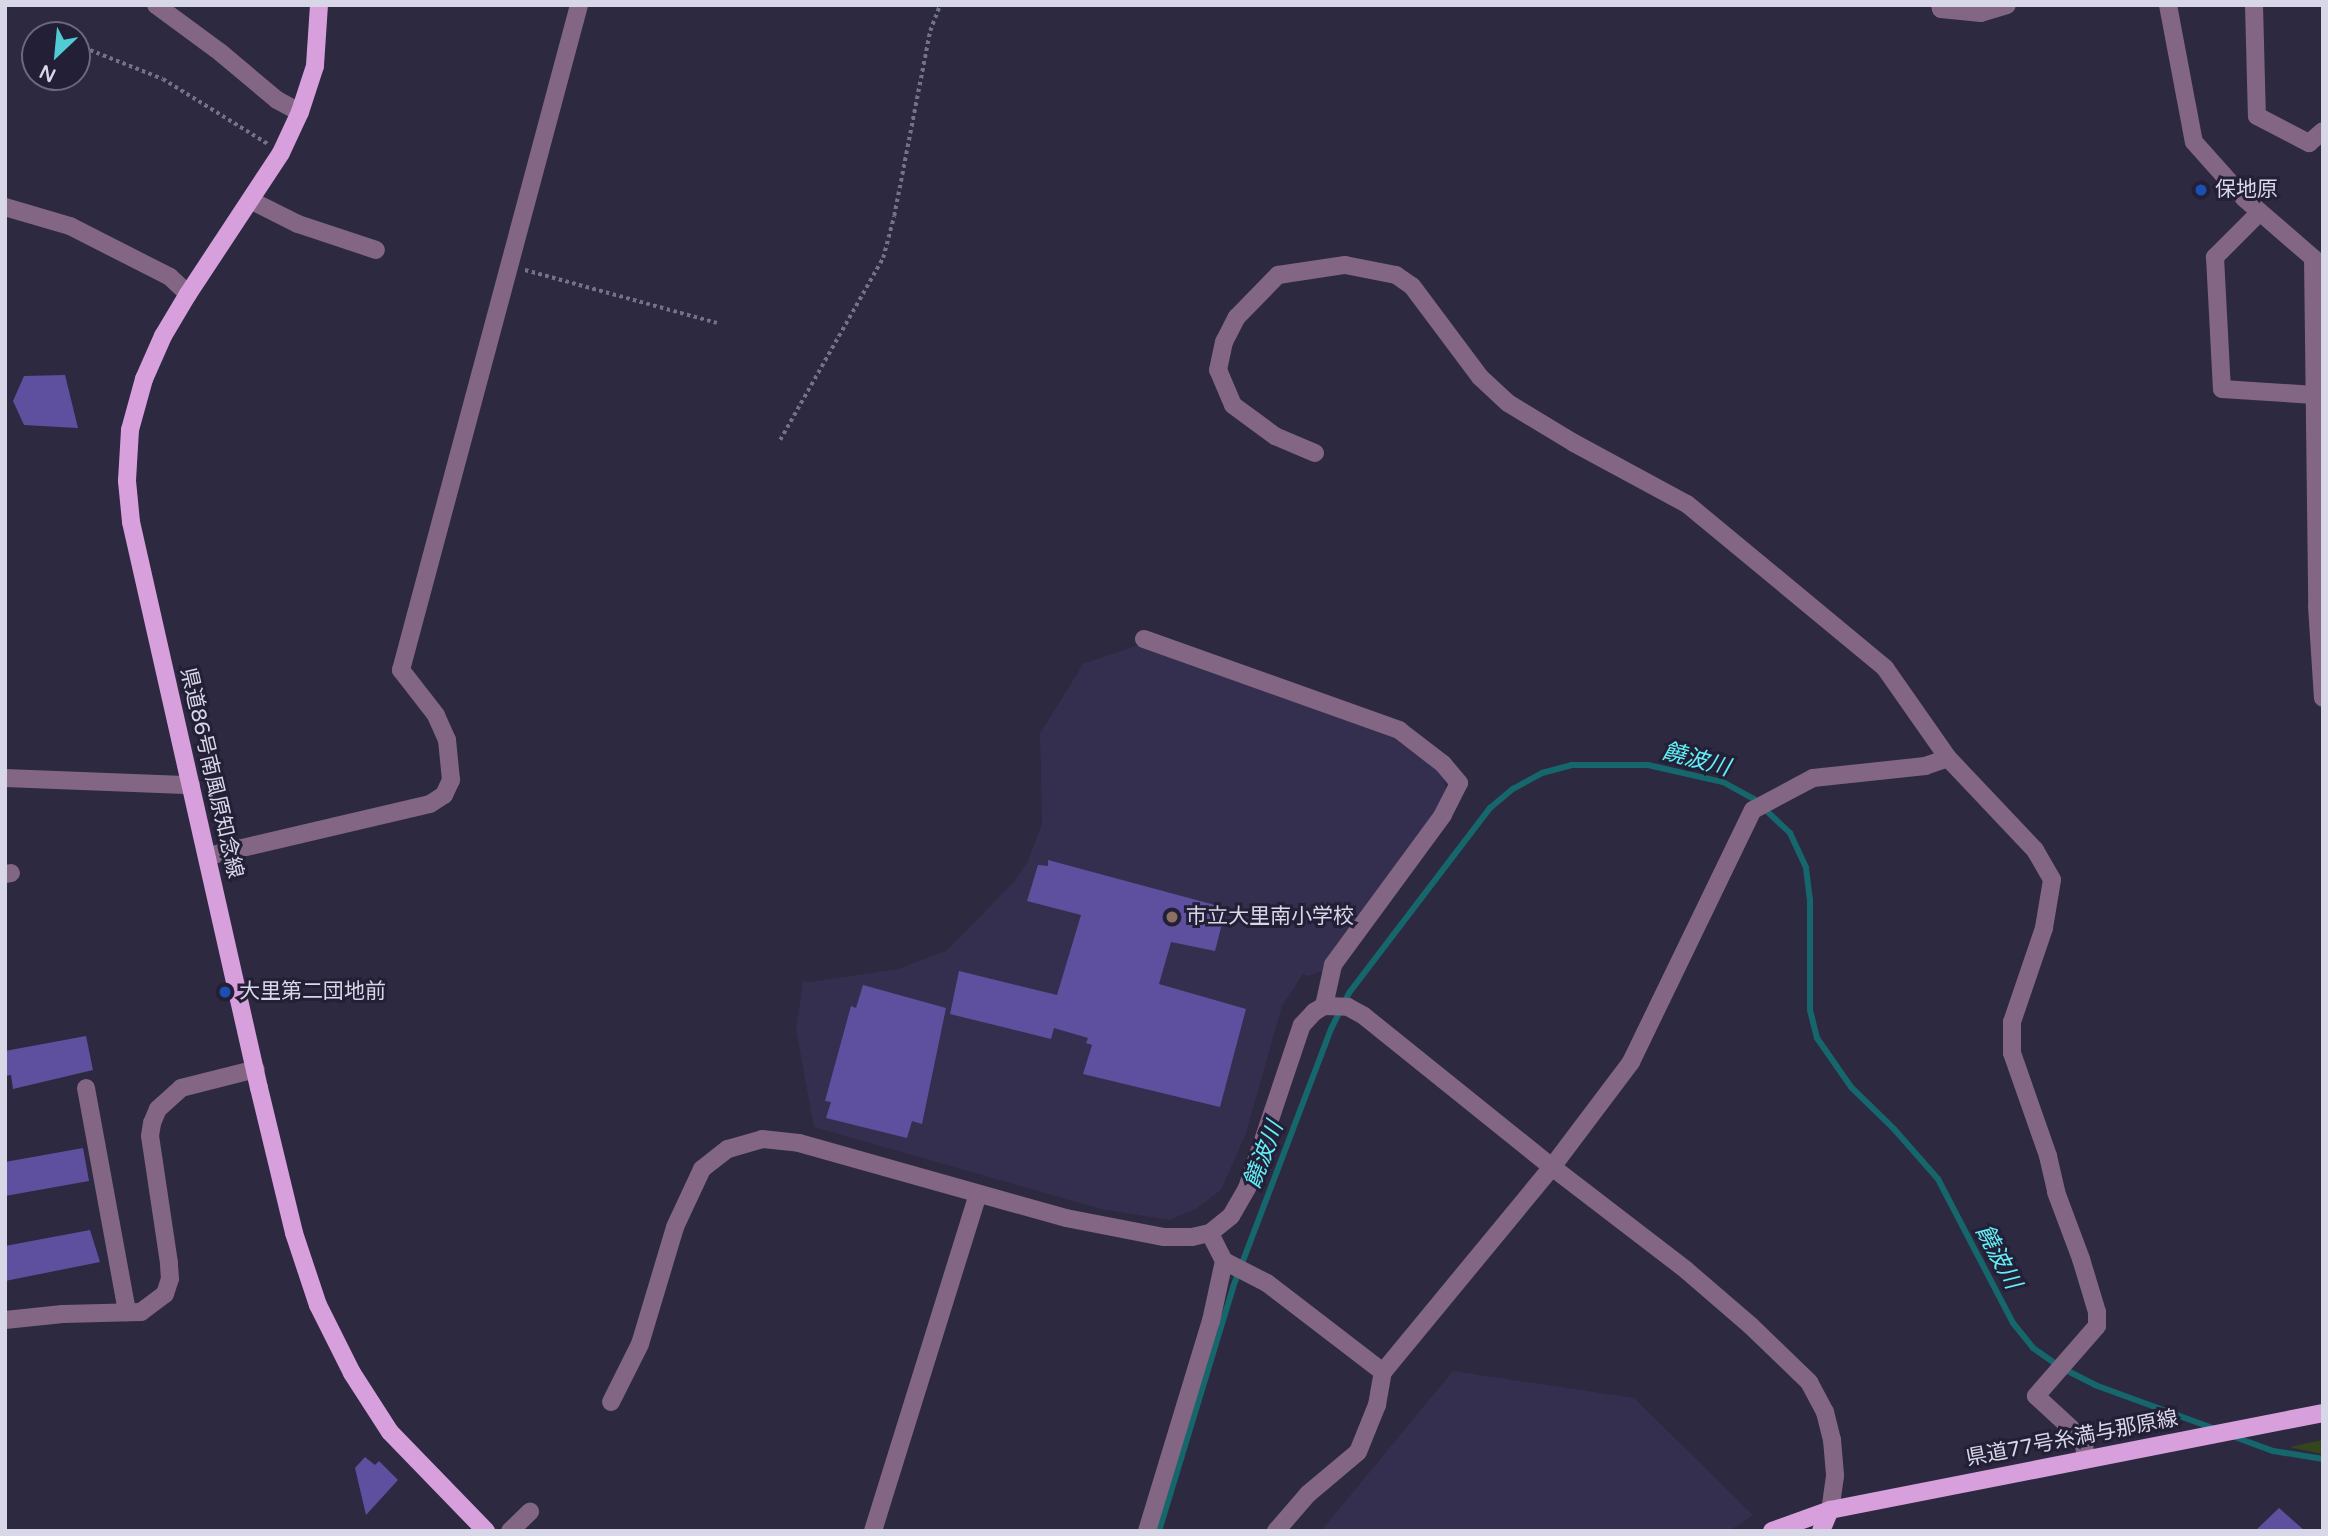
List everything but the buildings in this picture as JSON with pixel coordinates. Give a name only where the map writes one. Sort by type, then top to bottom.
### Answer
[{"type":"main road","name":"県道86号南風原知念線","points":[[318,5],[315,66],[300,112],[281,153],[252,201],[188,294],[163,336],[144,379],[130,430],[127,481],[139,564],[256,1069],[295,1233],[325,1323],[364,1393],[390,1432],[486,1531]]},
{"type":"main road","name":"県道77号糸満与那原線","points":[[1772,1531],[1830,1510],[2323,1413]]},
{"type":"main road","points":[[1821,1531],[1830,1510]]},
{"type":"street","points":[[156,5],[221,53],[277,100],[300,112]]},
{"type":"street","points":[[208,856],[429,804],[444,795],[451,780],[447,740],[436,715],[401,670],[579,5]]},
{"type":"street","points":[[1940,5],[1941,9],[1981,13],[2007,5]]},
{"type":"street","points":[[2168,5],[2194,142],[2260,212],[2318,262],[2315,394],[2320,514],[2317,606],[2323,698]]},
{"type":"street","points":[[2254,5],[2257,116],[2309,143],[2323,131]]},
{"type":"street","points":[[252,201],[298,224],[376,250]]},
{"type":"street","points":[[5,207],[70,226],[170,277],[188,294]]},
{"type":"street","points":[[2260,212],[2215,257],[2222,389],[2315,394]]},
{"type":"street","points":[[1315,453],[1275,436],[1233,405],[1218,370],[1224,342],[1237,317],[1278,275],[1345,265],[1396,275],[1412,286],[1480,377],[1508,403],[1574,443],[1687,504],[1885,668],[1948,758],[2035,850],[2052,880],[2044,928],[2012,1022],[2012,1053],[2097,1312],[2097,1326],[2036,1396],[2075,1432],[2084,1445],[2086,1458]]},
{"type":"street","points":[[1144,639],[1399,730],[1443,764],[1459,783],[1443,815],[1333,965],[1324,1006]]},
{"type":"street","points":[[1276,1531],[1308,1494],[1358,1452],[1377,1405],[1383,1372],[1552,1167],[1631,1062],[1753,810],[1813,778],[1925,766],[1948,758]]},
{"type":"street","points":[[5,778],[191,785]]},
{"type":"street","points":[[611,1402],[640,1344],[675,1227],[702,1169],[728,1149],[762,1139],[799,1143],[1066,1218],[1164,1237],[1192,1237],[1210,1233],[1231,1216],[1247,1188],[1302,1025],[1324,1006],[1348,1007],[1364,1016],[1552,1167],[1686,1270],[1751,1326],[1809,1382],[1825,1412],[1832,1440],[1835,1476],[1830,1510]]},
{"type":"street","points":[[5,1320],[63,1314],[141,1312],[155,1304],[164,1294],[170,1279],[150,1136],[158,1109],[181,1088],[256,1069]]},
{"type":"street","points":[[86,1088],[127,1312]]},
{"type":"street","points":[[873,1531],[978,1194]]},
{"type":"street","points":[[1210,1233],[1230,1265],[1267,1283],[1383,1372]]},
{"type":"street","points":[[1147,1531],[1230,1265]]},
{"type":"street","points":[[510,1531],[530,1512]]},
{"type":"path","points":[[779,440],[883,258],[930,31],[940,5]]},
{"type":"path","points":[[91,51],[163,79],[208,104],[281,153]]},
{"type":"path","points":[[510,266],[717,323]]},
{"type":"shaded area","name":"市立大里南小学校","points":[[1139,645],[1396,736],[1442,772],[1446,791],[1444,800],[1326,970],[1308,976],[1303,974],[1282,1006],[1245,1136],[1221,1190],[1197,1208],[1170,1220],[1101,1209],[814,1127],[796,1030],[803,981],[898,969],[946,951],[1014,882],[1028,861],[1042,824],[1040,734],[1083,664]]},
{"type":"shaded area","points":[[1453,1371],[1634,1398],[1753,1515],[1729,1531],[1321,1531]]},
{"type":"green space","points":[[2323,1440],[2323,1454],[2289,1447]]},
{"type":"waterway","name":"饒波川","points":[[1159,1531],[1233,1287],[1331,1029],[1349,993],[1490,808],[1513,789],[1542,773],[1571,765],[1648,765],[1723,782],[1754,799],[1790,833],[1806,868],[1810,899],[1810,1010],[1817,1038],[1851,1087],[1894,1129],[1938,1179],[2013,1323],[2033,1348],[2062,1368],[2095,1385],[2215,1429]]},
{"type":"waterway","name":"饒波川","points":[[2232,1436],[2273,1451],[2323,1459]]},
{"type":"place","name":"保地原","points":[[2201,190]]},
{"type":"place","name":"市立大里南小学校","points":[[1172,917]]},
{"type":"place","name":"大里第二団地前","points":[[225,992]]}]
